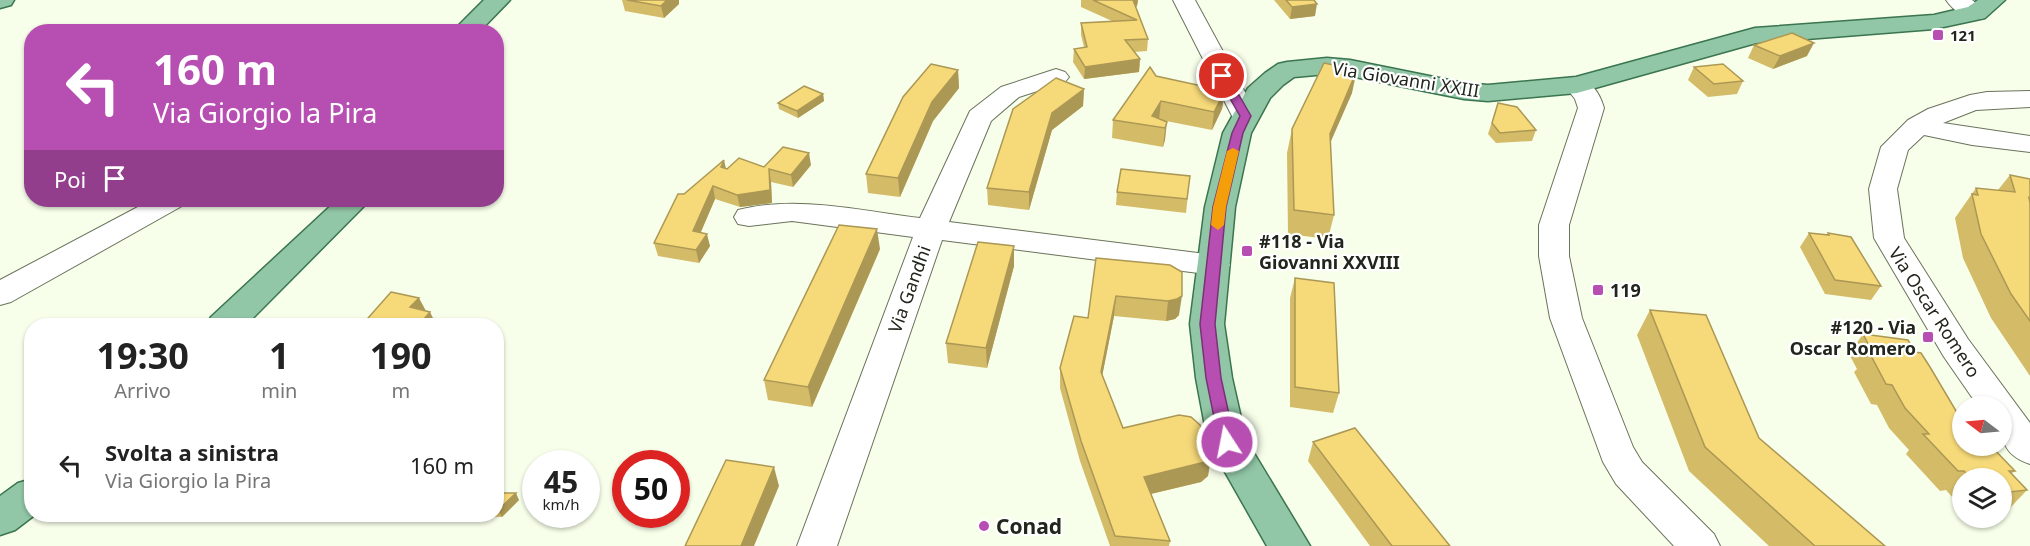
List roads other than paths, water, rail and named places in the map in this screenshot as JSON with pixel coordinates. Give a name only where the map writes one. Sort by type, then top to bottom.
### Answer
[{"type":"main road","points":[[472,24],[498,0]]},
{"type":"main road","name":"Via Giovanni XXIII","points":[[1288,546],[1227,442],[1214,378],[1207,324],[1220,207],[1238,133],[1258,94],[1274,79],[1287,70],[1305,66],[1350,68],[1464,91],[1488,93],[1577,85],[1755,36],[1934,22],[1975,4]]},
{"type":"main road","points":[[231,318],[348,207]]},
{"type":"main road","points":[[0,518],[24,501]]},
{"type":"street","points":[[1184,0],[1245,116]]},
{"type":"street","name":"Via Gandhi","points":[[817,546],[931,228],[979,117],[1010,92],[1056,77]]},
{"type":"street","points":[[1577,85],[1588,98],[1591,108],[1554,225],[1554,256],[1566,318],[1616,452],[1629,473],[1700,546]]},
{"type":"street","name":"Via Oscar Romero","points":[[1990,396],[1956,348],[1889,238],[1883,189],[1895,147],[1918,126],[1937,115],[1970,103],[1987,100],[2030,99]]},
{"type":"street","points":[[1918,126],[1972,137],[2030,144]]},
{"type":"street","points":[[0,294],[159,207]]},
{"type":"street","points":[[749,217],[792,212],[1214,265]]},
{"type":"street","points":[[2012,426],[2030,449]]},
{"type":"place","name":"121","points":[[1938,35]]},
{"type":"place","name":"#118 - Via Giovanni XXVIII","points":[[1247,251]]},
{"type":"place","name":"119","points":[[1598,290]]},
{"type":"place","name":"#120 - Via Oscar Romero","points":[[1928,337]]},
{"type":"place","name":"Conad","points":[[984,526]]}]
